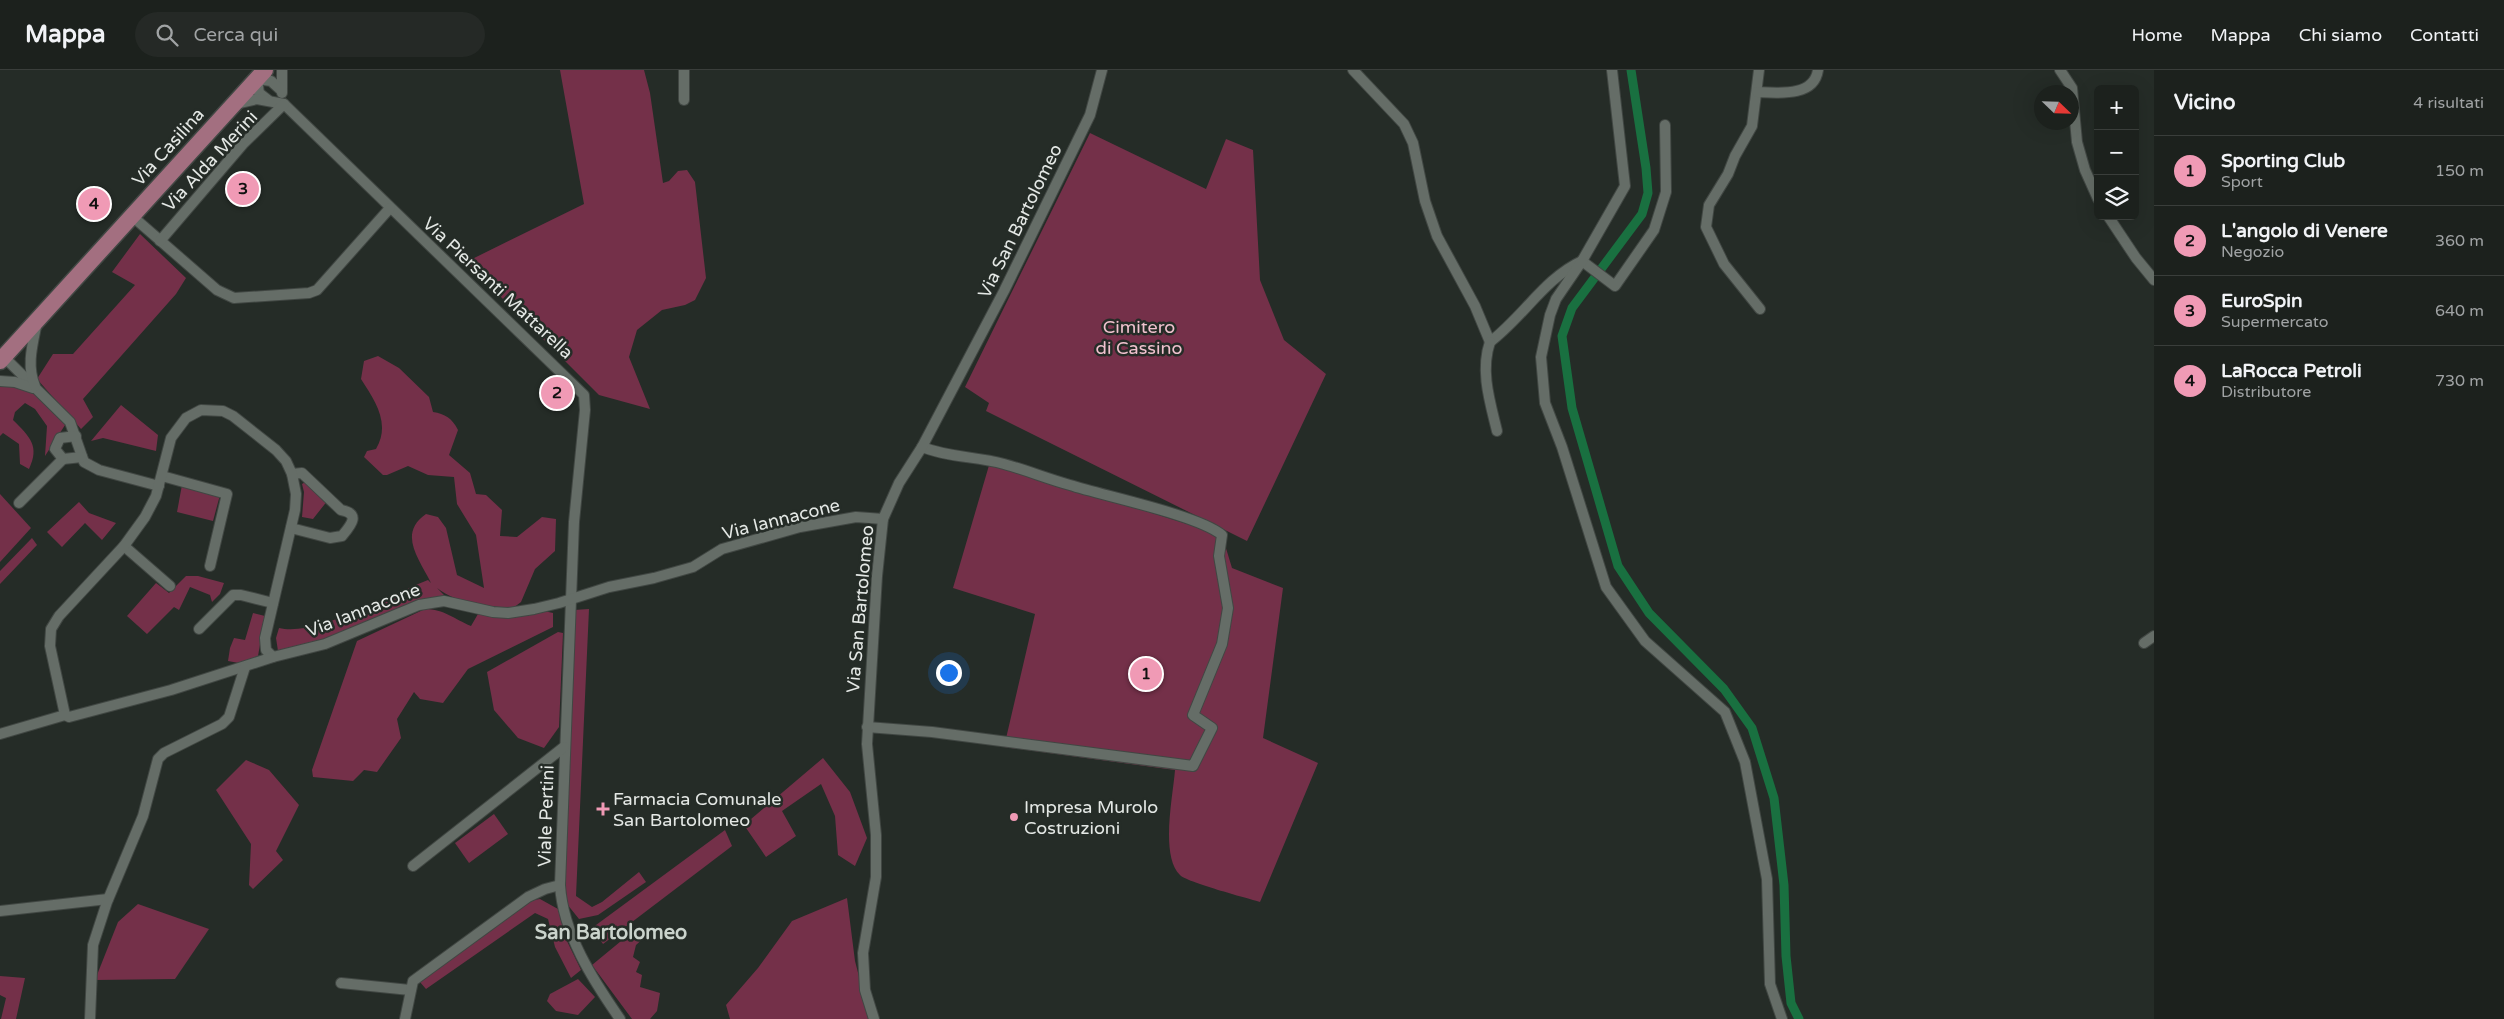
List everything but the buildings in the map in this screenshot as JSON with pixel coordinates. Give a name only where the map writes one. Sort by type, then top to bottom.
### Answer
[{"type":"main road","name":"Via Casilina","points":[[2,359],[261,75]]},
{"type":"street","points":[[234,104],[257,99],[284,104],[282,70]]},
{"type":"street","points":[[684,70],[684,100]]},
{"type":"street","name":"Via San Bartolomeo","points":[[874,1019],[865,990],[863,953],[876,877],[876,835],[866,744],[883,519],[899,483],[922,447],[1004,291],[1086,123],[1102,70]]},
{"type":"street","points":[[1353,70],[1404,124],[1413,144],[1425,202],[1437,236],[1475,306],[1490,342]]},
{"type":"street","points":[[1612,70],[1625,186],[1582,261],[1556,299],[1544,331],[1541,356],[1545,403],[1562,447],[1606,587],[1645,642],[1725,712],[1745,762],[1767,879],[1770,984],[1782,1019]]},
{"type":"street","points":[[1759,70],[1752,126],[1735,156],[1728,174],[1709,205],[1706,228],[1724,264],[1760,309]]},
{"type":"street","points":[[1757,92],[1806,89],[1814,83],[1818,70]]},
{"type":"street","points":[[2060,70],[2072,88],[2076,142],[2094,190]]},
{"type":"street","points":[[268,100],[259,93],[261,75],[282,91]]},
{"type":"street","name":"Via Piersanti Mattarella","points":[[284,104],[390,208],[533,343],[584,395],[586,410],[575,513],[572,599]]},
{"type":"street","name":"Via Alda Merini","points":[[160,241],[243,144],[284,104]]},
{"type":"street","points":[[1582,261],[1615,286],[1654,230],[1666,192],[1665,124]]},
{"type":"street","points":[[132,216],[226,296],[234,298],[309,293],[318,290],[390,208]]},
{"type":"street","points":[[2111,220],[2136,258],[2154,280]]},
{"type":"street","points":[[1497,431],[1486,386],[1486,352],[1490,342],[1505,330],[1566,268],[1582,261]]},
{"type":"street","points":[[36,389],[31,376],[31,366],[37,320]]},
{"type":"street","points":[[2,359],[70,422],[84,462],[94,468],[227,494],[210,566]]},
{"type":"street","points":[[0,382],[15,382],[36,389]]},
{"type":"street","points":[[65,715],[52,663],[49,640],[51,629],[59,616],[124,546],[145,517],[160,481],[168,446],[175,430],[194,413],[217,409],[233,416],[276,450],[286,461],[292,474],[297,502],[273,603],[265,646],[273,657]]},
{"type":"street","points":[[63,459],[55,449],[56,443],[66,435],[76,436]]},
{"type":"street","points":[[867,727],[932,732],[1193,766],[1212,728],[1193,715],[1222,644],[1228,608],[1220,556],[1222,535],[1214,528],[1046,478],[1003,463],[942,455],[922,447]]},
{"type":"street","points":[[18,503],[63,459],[82,457]]},
{"type":"street","points":[[292,474],[302,473],[341,510],[349,511],[352,515],[352,521],[342,536],[330,538],[292,528]]},
{"type":"street","name":"Via Iannacone","points":[[0,734],[65,715],[68,716],[171,690],[273,657],[341,639],[419,605],[433,601],[444,601],[493,612],[508,613],[572,599],[608,587],[654,578],[692,567],[722,549],[828,520],[856,516],[883,519]]},
{"type":"street","points":[[124,546],[170,586]]},
{"type":"street","points":[[199,629],[233,595],[241,595],[273,603]]},
{"type":"street","name":"Viale Pertini","points":[[572,599],[564,747],[560,885],[564,906],[576,943],[600,990],[620,1019]]},
{"type":"street","points":[[2144,643],[2154,636]]},
{"type":"street","points":[[90,1019],[93,945],[108,899],[143,816],[158,759],[164,753],[222,724],[229,717],[245,667]]},
{"type":"street","points":[[414,866],[564,747]]},
{"type":"street","points":[[405,1019],[413,982],[528,897],[545,889],[560,885]]},
{"type":"street","points":[[0,911],[108,899]]},
{"type":"street","points":[[341,983],[410,990]]},
{"type":"green space","points":[[560,70],[644,70],[650,93],[663,183],[669,181],[678,171],[687,170],[695,182],[706,278],[695,300],[685,305],[662,310],[637,330],[629,357],[650,409],[599,395],[466,262],[584,204]]},
{"type":"green space","name":"Cimitero di Cassino","points":[[1090,133],[1206,189],[1226,139],[1253,150],[1260,280],[1284,340],[1326,374],[1247,541],[986,411],[989,403],[965,387]]},
{"type":"green space","points":[[140,234],[186,278],[176,294],[83,399],[93,417],[81,429],[37,379],[53,354],[73,354],[135,285],[112,272]]},
{"type":"green space","points":[[378,356],[399,368],[429,397],[433,412],[448,417],[456,426],[458,430],[449,455],[470,473],[476,494],[486,495],[502,510],[500,536],[517,537],[542,517],[556,519],[555,551],[535,569],[521,602],[513,608],[493,607],[463,601],[437,588],[446,597],[354,633],[278,651],[276,638],[279,628],[295,629],[313,626],[354,613],[428,580],[431,583],[417,556],[412,539],[413,530],[417,522],[426,514],[438,517],[446,528],[457,575],[484,588],[476,535],[457,504],[454,477],[428,475],[408,466],[383,475],[364,457],[367,451],[376,449],[382,430],[382,421],[376,404],[361,379],[364,361]]},
{"type":"green space","points":[[8,385],[41,398],[67,422],[45,456],[47,426],[35,409],[25,403],[15,412],[13,420],[32,442],[34,454],[29,469],[20,464],[19,444],[3,433],[0,436],[0,386]]},
{"type":"green space","points":[[121,405],[158,435],[156,451],[103,438],[91,441]]},
{"type":"green space","points":[[990,462],[1222,535],[1232,568],[1283,588],[1263,738],[1318,763],[1260,902],[1193,882],[1180,875],[1174,866],[1170,854],[1169,825],[1175,770],[1004,747],[1035,614],[953,588]]},
{"type":"green space","points":[[307,481],[328,500],[313,519],[302,517],[304,492],[302,484]]},
{"type":"green space","points":[[182,485],[220,495],[213,521],[177,512]]},
{"type":"green space","points":[[0,494],[31,528],[0,562]]},
{"type":"green space","points":[[79,502],[89,513],[116,523],[102,540],[85,523],[62,547],[47,532]]},
{"type":"green space","points":[[32,538],[37,545],[0,584],[0,571]]},
{"type":"green space","points":[[186,576],[198,576],[224,583],[220,594],[212,602],[210,595],[190,587],[179,610],[174,607],[147,634],[127,616],[156,583],[169,593]]},
{"type":"green space","points":[[425,609],[432,609],[443,613],[471,626],[478,614],[521,615],[544,611],[553,613],[553,627],[468,669],[443,703],[420,699],[414,692],[397,719],[401,738],[377,772],[364,770],[353,781],[313,777],[312,770],[357,641]]},
{"type":"green space","points":[[589,609],[576,896],[592,907],[602,902],[639,872],[646,882],[598,915],[579,919],[567,904],[565,877],[574,610]]},
{"type":"green space","points":[[253,613],[265,616],[258,656],[254,661],[244,664],[228,661],[234,638],[245,640]]},
{"type":"green space","points":[[558,632],[563,633],[559,727],[544,748],[518,738],[494,710],[487,672]]},
{"type":"green space","points":[[823,758],[850,792],[867,838],[855,866],[838,855],[835,816],[821,784],[782,811],[796,836],[766,857],[744,825]]},
{"type":"green space","points":[[246,760],[269,770],[299,805],[276,851],[283,860],[253,889],[249,885],[251,844],[216,790]]},
{"type":"green space","points":[[494,814],[508,834],[469,863],[455,843]]},
{"type":"green space","points":[[725,830],[732,846],[603,944],[592,928]]},
{"type":"green space","points":[[847,898],[855,961],[870,1019],[730,1019],[726,1005],[758,968],[792,921]]},
{"type":"green space","points":[[540,899],[558,909],[566,939],[581,970],[571,978],[555,947],[548,919],[535,913],[426,989],[419,981],[533,900]]},
{"type":"green space","points":[[138,904],[209,929],[175,979],[95,980],[118,922]]},
{"type":"green space","points":[[632,932],[647,935],[636,945],[633,957],[640,962],[636,972],[642,975],[640,987],[660,993],[657,1011],[650,1019],[632,1019],[592,965]]},
{"type":"green space","points":[[0,976],[25,978],[16,1019],[1,1019],[6,998],[0,995]]},
{"type":"green space","points":[[578,979],[595,997],[578,1015],[556,1011],[547,1001],[550,994]]},
{"type":"waterway","points":[[1631,70],[1648,193],[1642,214],[1572,308],[1562,336],[1572,408],[1618,566],[1649,613],[1724,689],[1752,728],[1774,798],[1784,885],[1786,956],[1791,1003],[1799,1019]]},
{"type":"place","name":"EuroSpin","points":[[243,189]]},
{"type":"place","name":"LaRocca Petroli","points":[[94,204]]},
{"type":"place","name":"L'angolo di Venere","points":[[557,393]]},
{"type":"place","name":"Sporting Club","points":[[1146,674]]},
{"type":"place","name":"Farmacia Comunale San Bartolomeo","points":[[603,809]]},
{"type":"place","name":"Impresa Murolo Costruzioni","points":[[1014,817]]},
{"type":"district","name":"San Bartolomeo","points":[[611,933]]}]
